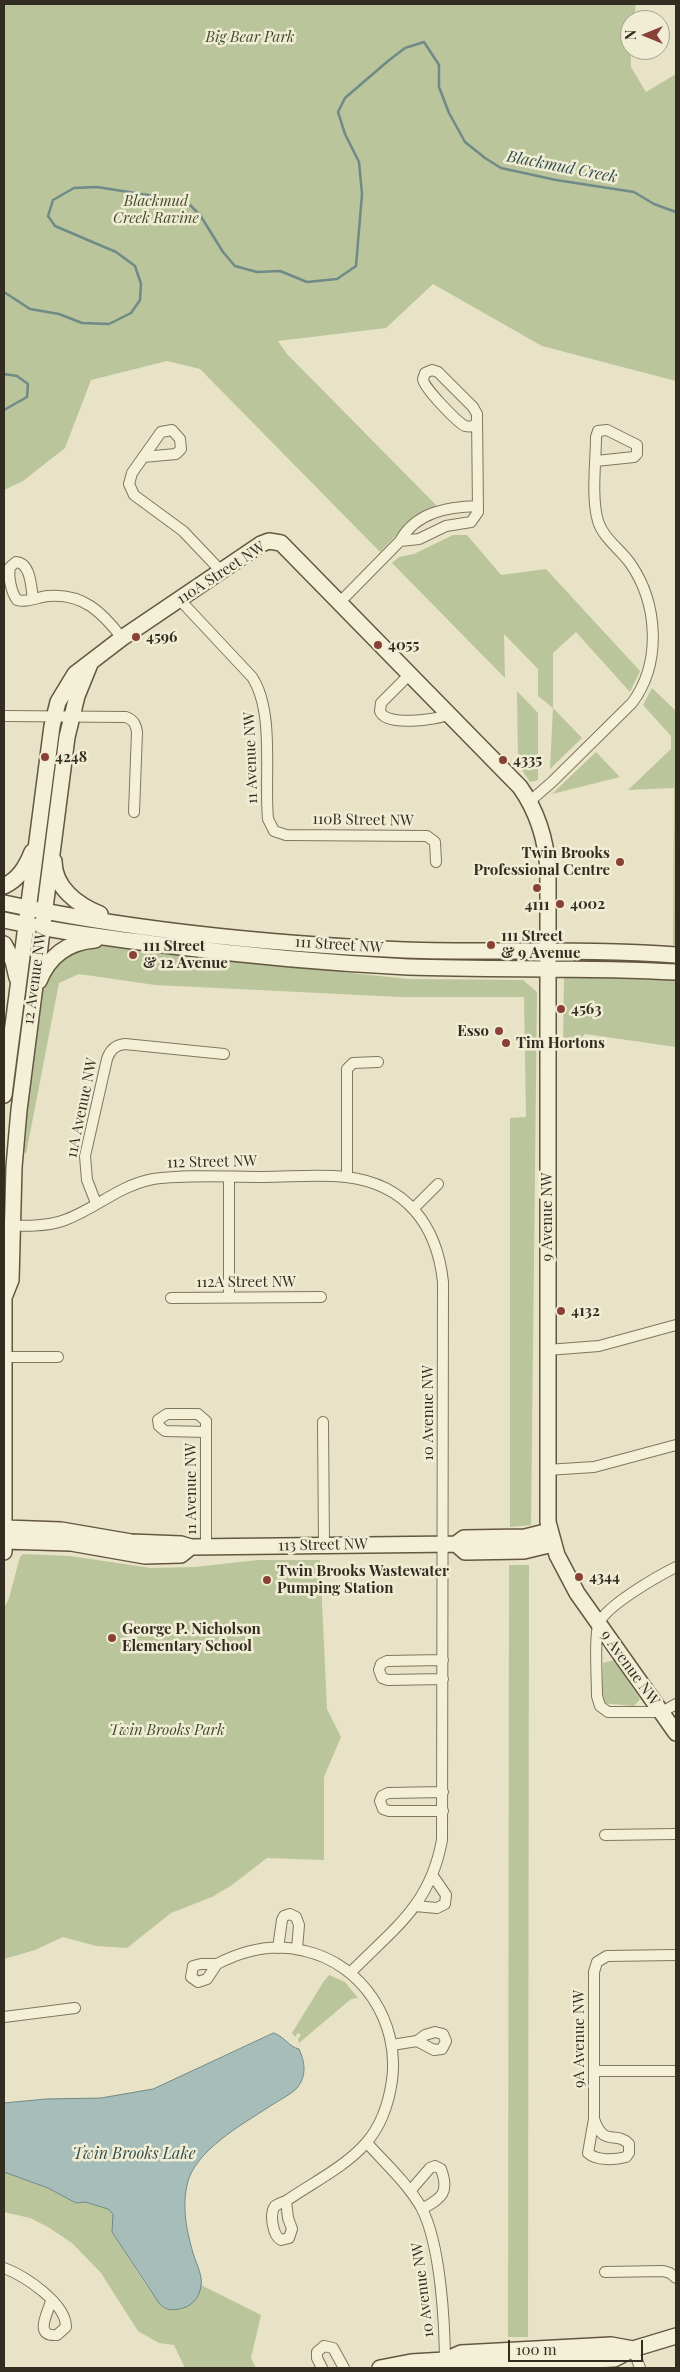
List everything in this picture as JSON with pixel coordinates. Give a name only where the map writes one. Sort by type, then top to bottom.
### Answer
[{"type":"street","points":[[400,541],[419,539],[446,526],[471,522],[477,516],[478,506],[477,414],[473,407],[440,375],[432,370],[425,373],[423,379],[425,387],[459,421],[468,427],[477,423]]},
{"type":"street","points":[[144,457],[130,476],[131,491],[183,531],[221,571]]},
{"type":"street","points":[[529,802],[552,782],[632,703],[641,690],[650,667],[653,643],[647,600],[634,569],[604,532],[598,520],[596,461]]},
{"type":"street","points":[[340,602],[400,541],[415,522],[450,507],[478,506]]},
{"type":"street","name":"110A Street NW","points":[[122,638],[261,544],[278,542],[287,547],[450,714],[520,787],[529,802]]},
{"type":"street","points":[[33,599],[58,596],[81,601],[102,614],[122,638]]},
{"type":"street","name":"11 Avenue NW","points":[[179,599],[252,677],[259,690],[265,717],[268,814],[271,827]]},
{"type":"street","name":"12 Avenue NW","points":[[5,1540],[4,1294],[11,1280],[8,1225],[18,1119],[42,927],[37,910],[39,824],[62,716],[77,696],[90,664],[122,638]]},
{"type":"street","points":[[410,674],[382,703],[380,711],[383,717],[388,720],[421,720],[439,718],[450,714]]},
{"type":"street","points":[[4,716],[126,717],[132,720],[136,725],[137,732],[134,812]]},
{"type":"street","name":"12 Avenue NW","points":[[4,1095],[27,924],[37,910],[55,836],[62,716]]},
{"type":"street","name":"9 Avenue NW","points":[[529,802],[539,827],[547,861],[547,1470],[551,1538],[569,1580],[676,1733]]},
{"type":"street","points":[[4,886],[14,880],[26,866],[39,824]]},
{"type":"street","name":"110B Street NW","points":[[271,827],[278,833],[286,835],[428,836],[435,842],[436,862]]},
{"type":"street","points":[[55,836],[54,869],[66,893],[81,906],[117,922]]},
{"type":"street","name":"111 Street NW","points":[[4,903],[37,910],[216,935],[339,946],[405,950],[624,951],[676,955]]},
{"type":"street","name":"111 Street NW","points":[[4,920],[117,939],[222,952],[337,962],[408,967],[548,968],[676,972]]},
{"type":"street","points":[[33,996],[44,970],[60,952],[85,941],[117,939]]},
{"type":"street","points":[[4,944],[12,961],[19,985]]},
{"type":"street","name":"11A Avenue NW","points":[[96,1203],[87,1180],[85,1156],[106,1059],[113,1048],[125,1044],[224,1054]]},
{"type":"street","points":[[347,1177],[347,1069],[353,1063],[378,1062]]},
{"type":"street","points":[[229,1176],[229,1297]]},
{"type":"street","name":"112 Street NW","points":[[8,1225],[40,1225],[59,1222],[120,1189],[146,1180],[169,1177],[347,1177],[378,1186],[414,1208]]},
{"type":"street","points":[[414,1208],[438,1184]]},
{"type":"street","name":"10 Avenue NW","points":[[350,1973],[405,1920],[415,1906],[433,1876],[442,1840],[443,1660],[449,1544],[443,1282],[436,1247],[425,1222],[414,1208]]},
{"type":"street","name":"112A Street NW","points":[[171,1298],[321,1297]]},
{"type":"street","points":[[547,1350],[599,1346],[676,1325]]},
{"type":"street","points":[[4,1357],[58,1356]]},
{"type":"street","points":[[323,1422],[324,1545]]},
{"type":"street","name":"11 Avenue NW","points":[[206,1432],[206,1547]]},
{"type":"street","points":[[547,1470],[594,1467],[676,1445]]},
{"type":"street","name":"113 Street NW","points":[[5,1540],[61,1530],[131,1542],[181,1544],[190,1547],[449,1544],[465,1552],[524,1551],[551,1538]]},
{"type":"street","points":[[598,1624],[606,1612],[676,1567]]},
{"type":"street","name":"9 Avenue NW","points":[[598,1624],[597,1696],[600,1706],[608,1712],[662,1712]]},
{"type":"street","points":[[443,1660],[387,1661],[381,1664],[379,1670],[382,1678],[388,1680],[443,1679]]},
{"type":"street","points":[[662,1712],[676,1704]]},
{"type":"street","points":[[443,1792],[388,1793],[382,1796],[380,1801],[383,1809],[389,1811],[443,1811]]},
{"type":"street","points":[[605,1835],[676,1834]]},
{"type":"street","points":[[415,1906],[437,1908],[445,1904],[446,1895],[433,1876]]},
{"type":"street","points":[[278,1948],[282,1920],[284,1916],[290,1914],[296,1917],[299,1925],[296,1949]]},
{"type":"street","points":[[217,1964],[243,1953],[278,1948],[296,1949],[325,1958],[350,1973],[375,2002],[383,2016],[392,2044],[393,2075],[389,2098],[379,2123],[367,2143],[346,2161],[286,2201]]},
{"type":"street","name":"9A Avenue NW","points":[[594,2118],[597,2128],[603,2135],[620,2138],[628,2144],[629,2153],[626,2157],[600,2158],[592,2157],[588,2153],[594,2118],[594,1972],[598,1960],[612,1955],[676,1955]]},
{"type":"street","points":[[4,2018],[74,2008]]},
{"type":"street","points":[[392,2044],[417,2041]]},
{"type":"street","points":[[594,2071],[676,2071]]},
{"type":"street","name":"10 Avenue NW","points":[[367,2143],[410,2191],[422,2209],[436,2256],[445,2364]]},
{"type":"street","points":[[410,2191],[430,2168],[435,2166],[441,2169],[444,2176],[444,2193],[440,2199],[422,2209]]},
{"type":"street","points":[[4,2268],[35,2284],[51,2301]]},
{"type":"street","points":[[605,2272],[663,2271],[670,2273],[676,2278]]},
{"type":"street","points":[[380,2368],[411,2362],[461,2366],[544,2359],[611,2345],[633,2349],[676,2336]]},
{"type":"street","points":[[322,2368],[317,2358],[317,2352],[321,2347],[329,2346],[344,2368]]},
{"type":"street","points":[[633,2349],[640,2368]]},
{"type":"green space","name":"Blackmud Creek Ravine","points":[[4,4],[636,4],[635,10],[620,10],[620,60],[631,60],[631,67],[646,92],[676,74],[676,381],[542,346],[433,284],[386,328],[278,341],[287,354],[437,506],[405,526],[380,552],[200,369],[167,361],[91,380],[65,448],[23,481],[4,490]]},
{"type":"green space","points":[[453,535],[467,535],[501,575],[546,569],[640,671],[630,692],[576,632],[553,653],[553,708],[538,696],[538,669],[504,634],[505,678],[392,563],[399,557],[414,554]]},
{"type":"green space","points":[[652,688],[676,711],[676,945],[673,945],[674,788],[628,790],[671,749],[671,736],[643,705]]},
{"type":"green space","points":[[517,691],[538,713],[538,780],[530,782],[518,764]]},
{"type":"green space","points":[[553,708],[582,738],[550,769]]},
{"type":"green space","points":[[596,752],[620,777],[552,794]]},
{"type":"green space","points":[[85,946],[115,946],[408,979],[523,980],[537,992],[531,1525],[510,1527],[510,1118],[526,1117],[524,997],[401,997],[155,985],[79,974],[59,983],[26,1154],[20,1145],[36,1011],[50,968],[65,953]]},
{"type":"green space","points":[[564,973],[676,979],[676,1047],[585,1034],[563,1051]]},
{"type":"green space","name":"Twin Brooks Park","points":[[23,1554],[70,1556],[151,1568],[195,1567],[258,1560],[320,1560],[327,1709],[341,1737],[324,1777],[324,1860],[267,1858],[232,1885],[212,1897],[171,1913],[127,1948],[96,1946],[63,1937],[35,1950],[4,1959],[4,1608],[9,1598],[20,1557]]},
{"type":"green space","points":[[509,1565],[529,1565],[528,2337],[508,2337]]},
{"type":"green space","points":[[614,1660],[640,1699],[634,1706],[601,1703],[603,1663]]},
{"type":"green space","points":[[329,1975],[345,1982],[358,1998],[351,1999],[299,2043],[298,2039],[301,2035],[298,2033],[295,2037],[292,2033]]},
{"type":"green space","points":[[4,2172],[48,2188],[76,2203],[85,2202],[108,2209],[113,2214],[112,2232],[146,2285],[164,2308],[196,2299],[201,2285],[261,2315],[251,2358],[256,2368],[185,2368],[174,2345],[159,2343],[138,2331],[101,2273],[72,2243],[30,2218],[4,2212]]},
{"type":"water","name":"Twin Brooks Lake","points":[[274,2033],[299,2049],[304,2064],[304,2074],[297,2088],[226,2135],[195,2166],[189,2178],[185,2196],[185,2216],[190,2244],[201,2282],[200,2291],[194,2302],[187,2306],[170,2310],[159,2303],[112,2232],[113,2214],[108,2209],[85,2202],[76,2203],[48,2188],[4,2172],[4,2103],[46,2099],[101,2098],[153,2089]]},
{"type":"waterway","name":"Blackmud Creek","points":[[4,292],[30,309],[59,314],[82,323],[109,324],[131,313],[140,300],[141,284],[135,266],[116,252],[55,226],[48,216],[53,200],[74,188],[97,187],[186,201],[200,215],[223,252],[235,266],[257,272],[280,271],[307,282],[337,279],[356,266],[362,194],[359,162],[345,134],[338,112],[345,98],[388,61],[405,48],[424,42],[439,65],[439,87],[449,113],[465,142],[485,158],[501,168],[556,180],[634,192],[654,204],[676,212]]},
{"type":"waterway","name":"Blackmud Creek","points":[[4,374],[17,376],[28,384],[27,397],[4,410]]},
{"type":"place","name":"4596","points":[[136,637]]},
{"type":"place","name":"4055","points":[[378,645]]},
{"type":"place","name":"4248","points":[[45,757]]},
{"type":"place","name":"4335","points":[[503,760]]},
{"type":"place","name":"Twin Brooks Professional Centre","points":[[620,862]]},
{"type":"place","name":"4111","points":[[537,888]]},
{"type":"place","name":"4002","points":[[560,904]]},
{"type":"place","name":"111 Street & 9 Avenue","points":[[491,945]]},
{"type":"place","name":"111 Street & 12 Avenue","points":[[133,955]]},
{"type":"place","name":"4563","points":[[561,1009]]},
{"type":"place","name":"Esso","points":[[499,1031]]},
{"type":"place","name":"Tim Hortons","points":[[506,1043]]},
{"type":"place","name":"4132","points":[[561,1311]]},
{"type":"place","name":"4344","points":[[579,1577]]},
{"type":"place","name":"Twin Brooks Wastewater Pumping Station","points":[[267,1580]]},
{"type":"place","name":"George P. Nicholson Elementary School","points":[[112,1638]]},
{"type":"park label","name":"Big Bear Park","points":[[250,37]]}]
